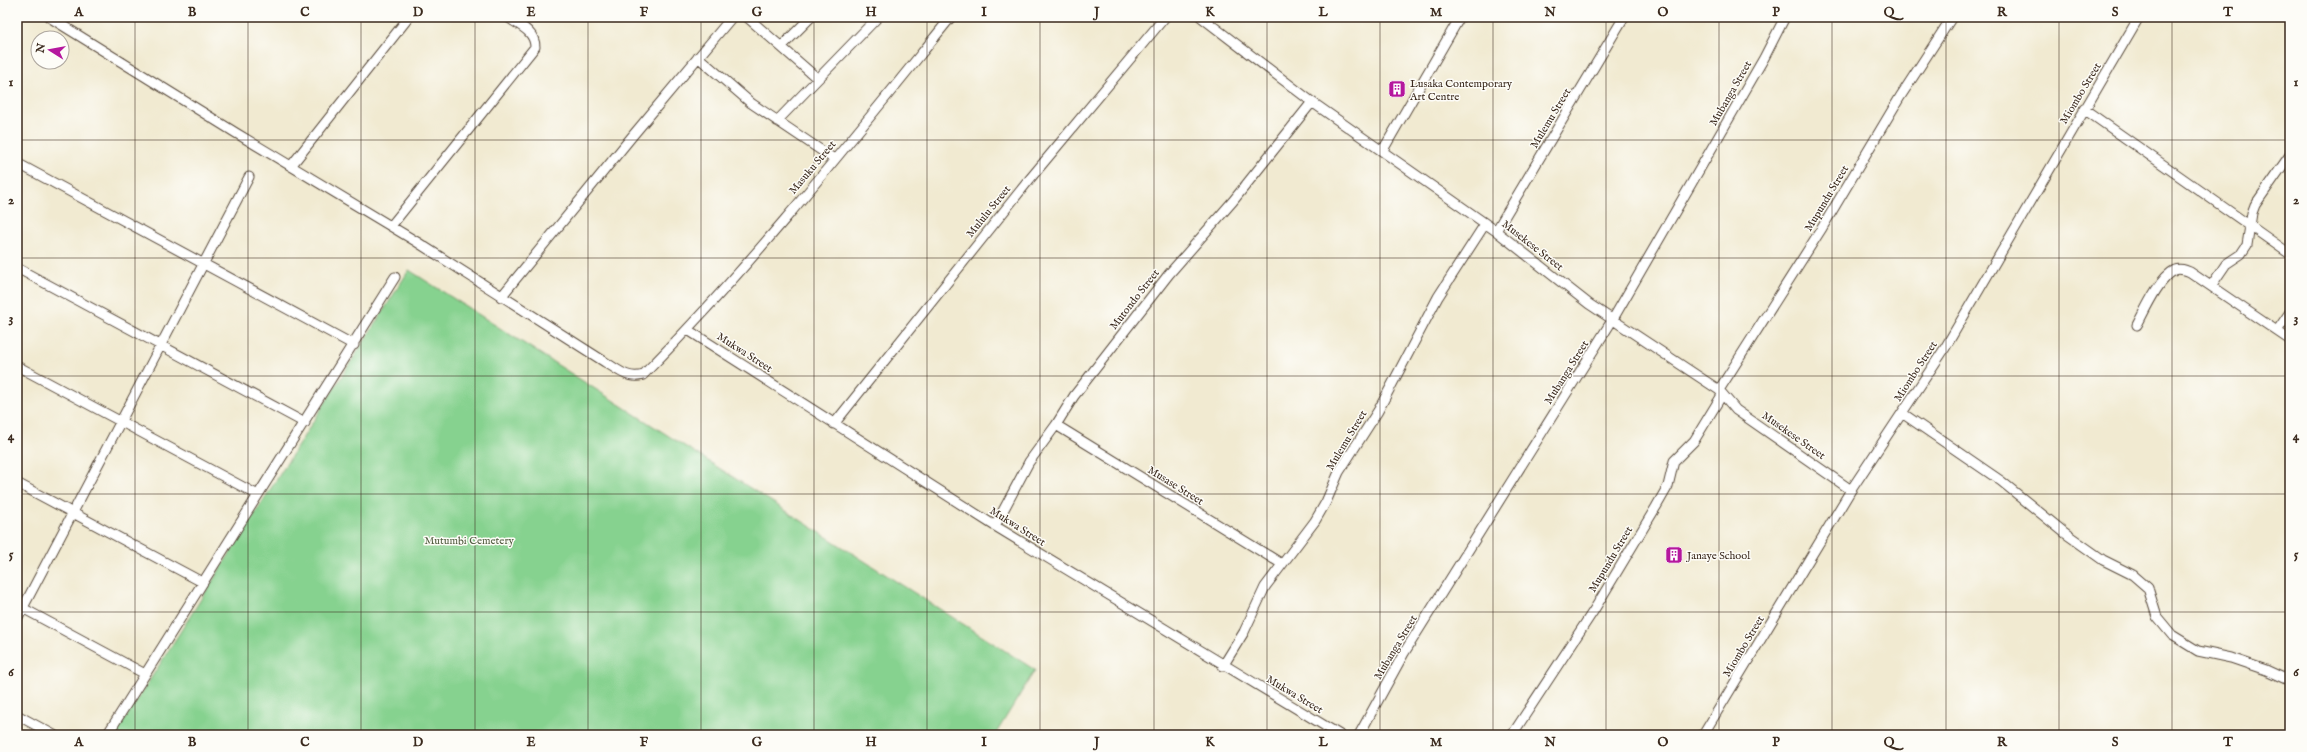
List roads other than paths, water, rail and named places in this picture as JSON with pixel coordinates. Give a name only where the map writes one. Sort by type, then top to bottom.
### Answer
[{"type":"street","name":"Masuku Street","points":[[49,17],[391,226],[501,297],[630,376],[643,375],[688,330],[834,159],[951,17]]},
{"type":"street","points":[[291,166],[409,17]]},
{"type":"street","points":[[391,226],[535,47],[534,36],[507,17]]},
{"type":"street","points":[[501,297],[732,17]]},
{"type":"street","points":[[747,17],[818,79]]},
{"type":"street","points":[[782,46],[811,17]]},
{"type":"street","points":[[777,121],[878,17]]},
{"type":"street","name":"Mululu Street","points":[[834,424],[1029,180],[1165,17]]},
{"type":"street","name":"Musekese Street","points":[[1201,17],[1312,102],[1383,150],[1496,232],[1589,304],[1720,392],[1736,410],[1851,490]]},
{"type":"street","points":[[1383,150],[1460,17]]},
{"type":"street","name":"Mulemu Street","points":[[1496,232],[1624,17]]},
{"type":"street","name":"Mubanga Street","points":[[1359,735],[1404,653],[1613,319],[1764,58],[1785,17]]},
{"type":"street","name":"Mupundu Street","points":[[1512,735],[1594,610],[1656,507],[1668,486],[1674,461],[1694,441],[1720,392],[1798,267],[1900,96],[1952,17]]},
{"type":"street","name":"Miombo Street","points":[[1703,735],[1851,490],[1945,348],[2139,17]]},
{"type":"street","points":[[698,57],[751,103],[834,159]]},
{"type":"street","name":"Mutondo Street","points":[[995,526],[1030,462],[1074,396],[1169,274],[1233,201],[1312,102]]},
{"type":"street","points":[[2084,109],[2290,254]]},
{"type":"street","points":[[2211,286],[2226,264],[2241,254],[2247,246],[2255,205],[2290,155]]},
{"type":"street","points":[[17,163],[354,345]]},
{"type":"street","points":[[17,619],[20,607],[73,513],[249,178]]},
{"type":"street","name":"Mulemu Street","points":[[1223,666],[1244,632],[1265,587],[1322,508],[1339,472],[1378,411],[1438,296],[1485,224]]},
{"type":"street","points":[[17,268],[305,423]]},
{"type":"street","points":[[2137,325],[2153,295],[2166,277],[2175,270],[2183,269],[2190,272],[2290,340]]},
{"type":"street","points":[[107,735],[202,582],[305,423],[395,277]]},
{"type":"street","points":[[2277,331],[2290,312]]},
{"type":"street","name":"Mukwa Street","points":[[688,330],[995,526],[1223,666],[1340,735]]},
{"type":"street","points":[[17,366],[258,495]]},
{"type":"street","points":[[1902,412],[2001,481],[2065,533],[2103,560],[2133,575],[2148,588],[2157,617],[2172,635],[2198,651],[2231,658],[2266,670],[2290,681]]},
{"type":"street","name":"Musase Street","points":[[1056,425],[1282,564]]},
{"type":"street","points":[[17,483],[202,582]]},
{"type":"street","points":[[20,607],[145,674]]},
{"type":"street","points":[[17,715],[54,735]]},
{"type":"place","name":"Lusaka Contemporary Art Centre","points":[[1397,89]]},
{"type":"place","name":"Janaye School","points":[[1674,555]]},
{"type":"park label","name":"Mutumbi Cemetery","points":[[469,540]]}]
